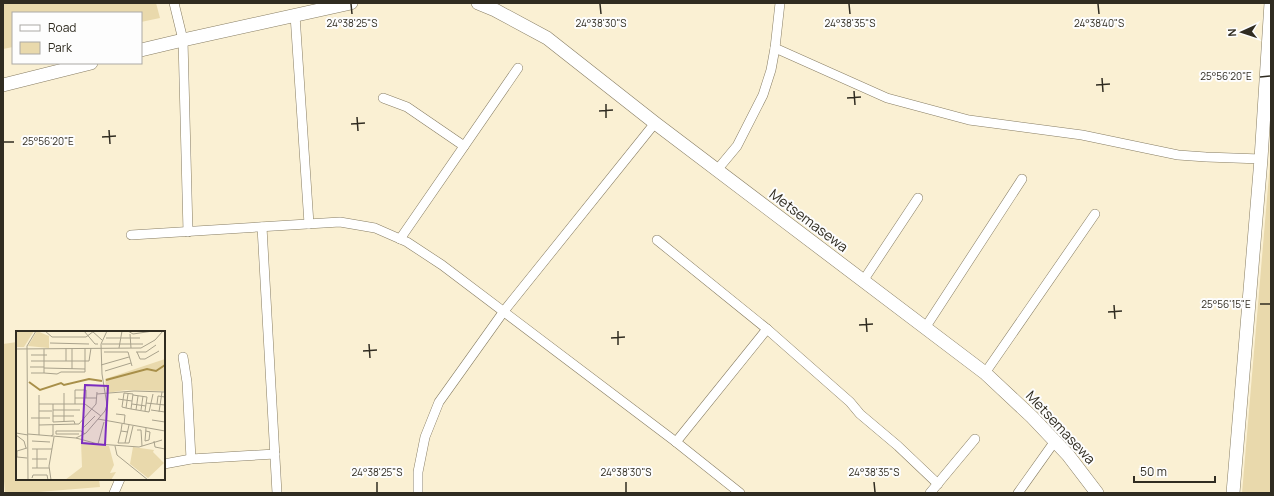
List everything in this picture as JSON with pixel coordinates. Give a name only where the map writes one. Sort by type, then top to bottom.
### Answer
[{"type":"street","points":[[174,3],[183,40],[188,232]]},
{"type":"street","points":[[142,50],[351,3]]},
{"type":"street","name":"Metsemasewa","points":[[478,3],[495,10],[546,38],[655,123],[985,373],[1055,441],[1068,455],[1097,493]]},
{"type":"street","points":[[717,170],[737,146],[762,95],[775,48],[780,3]]},
{"type":"street","points":[[1233,493],[1261,159],[1271,3]]},
{"type":"street","points":[[295,15],[309,224]]},
{"type":"street","points":[[775,48],[887,98],[969,120],[1082,136],[1178,155],[1261,159]]},
{"type":"street","points":[[3,85],[87,64]]},
{"type":"street","points":[[400,239],[518,68]]},
{"type":"street","points":[[383,98],[407,107],[464,146]]},
{"type":"street","points":[[418,493],[418,472],[425,436],[438,402],[504,311],[655,123]]},
{"type":"street","points":[[925,328],[1022,179]]},
{"type":"street","points":[[863,281],[918,198]]},
{"type":"street","points":[[985,373],[1095,214]]},
{"type":"street","points":[[132,235],[340,222],[375,228],[407,242],[442,265],[676,442],[740,493]]},
{"type":"street","points":[[262,227],[277,493]]},
{"type":"street","points":[[657,240],[767,329],[850,402],[860,414],[898,446],[938,484]]},
{"type":"street","points":[[676,442],[767,329]]},
{"type":"street","points":[[183,357],[187,382],[191,459]]},
{"type":"street","points":[[930,493],[975,439]]},
{"type":"street","points":[[1018,493],[1055,441]]},
{"type":"street","points":[[165,464],[191,459],[274,454]]},
{"type":"street","points":[[114,493],[120,480]]},
{"type":"green space","points":[[3,3],[156,3],[160,18],[142,22],[142,12],[12,12],[12,47],[3,49]]},
{"type":"green space","points":[[1271,151],[1271,493],[1242,493]]},
{"type":"green space","points":[[16,342],[16,480],[99,480],[100,487],[26,493],[5,493],[3,469],[3,344]]}]
